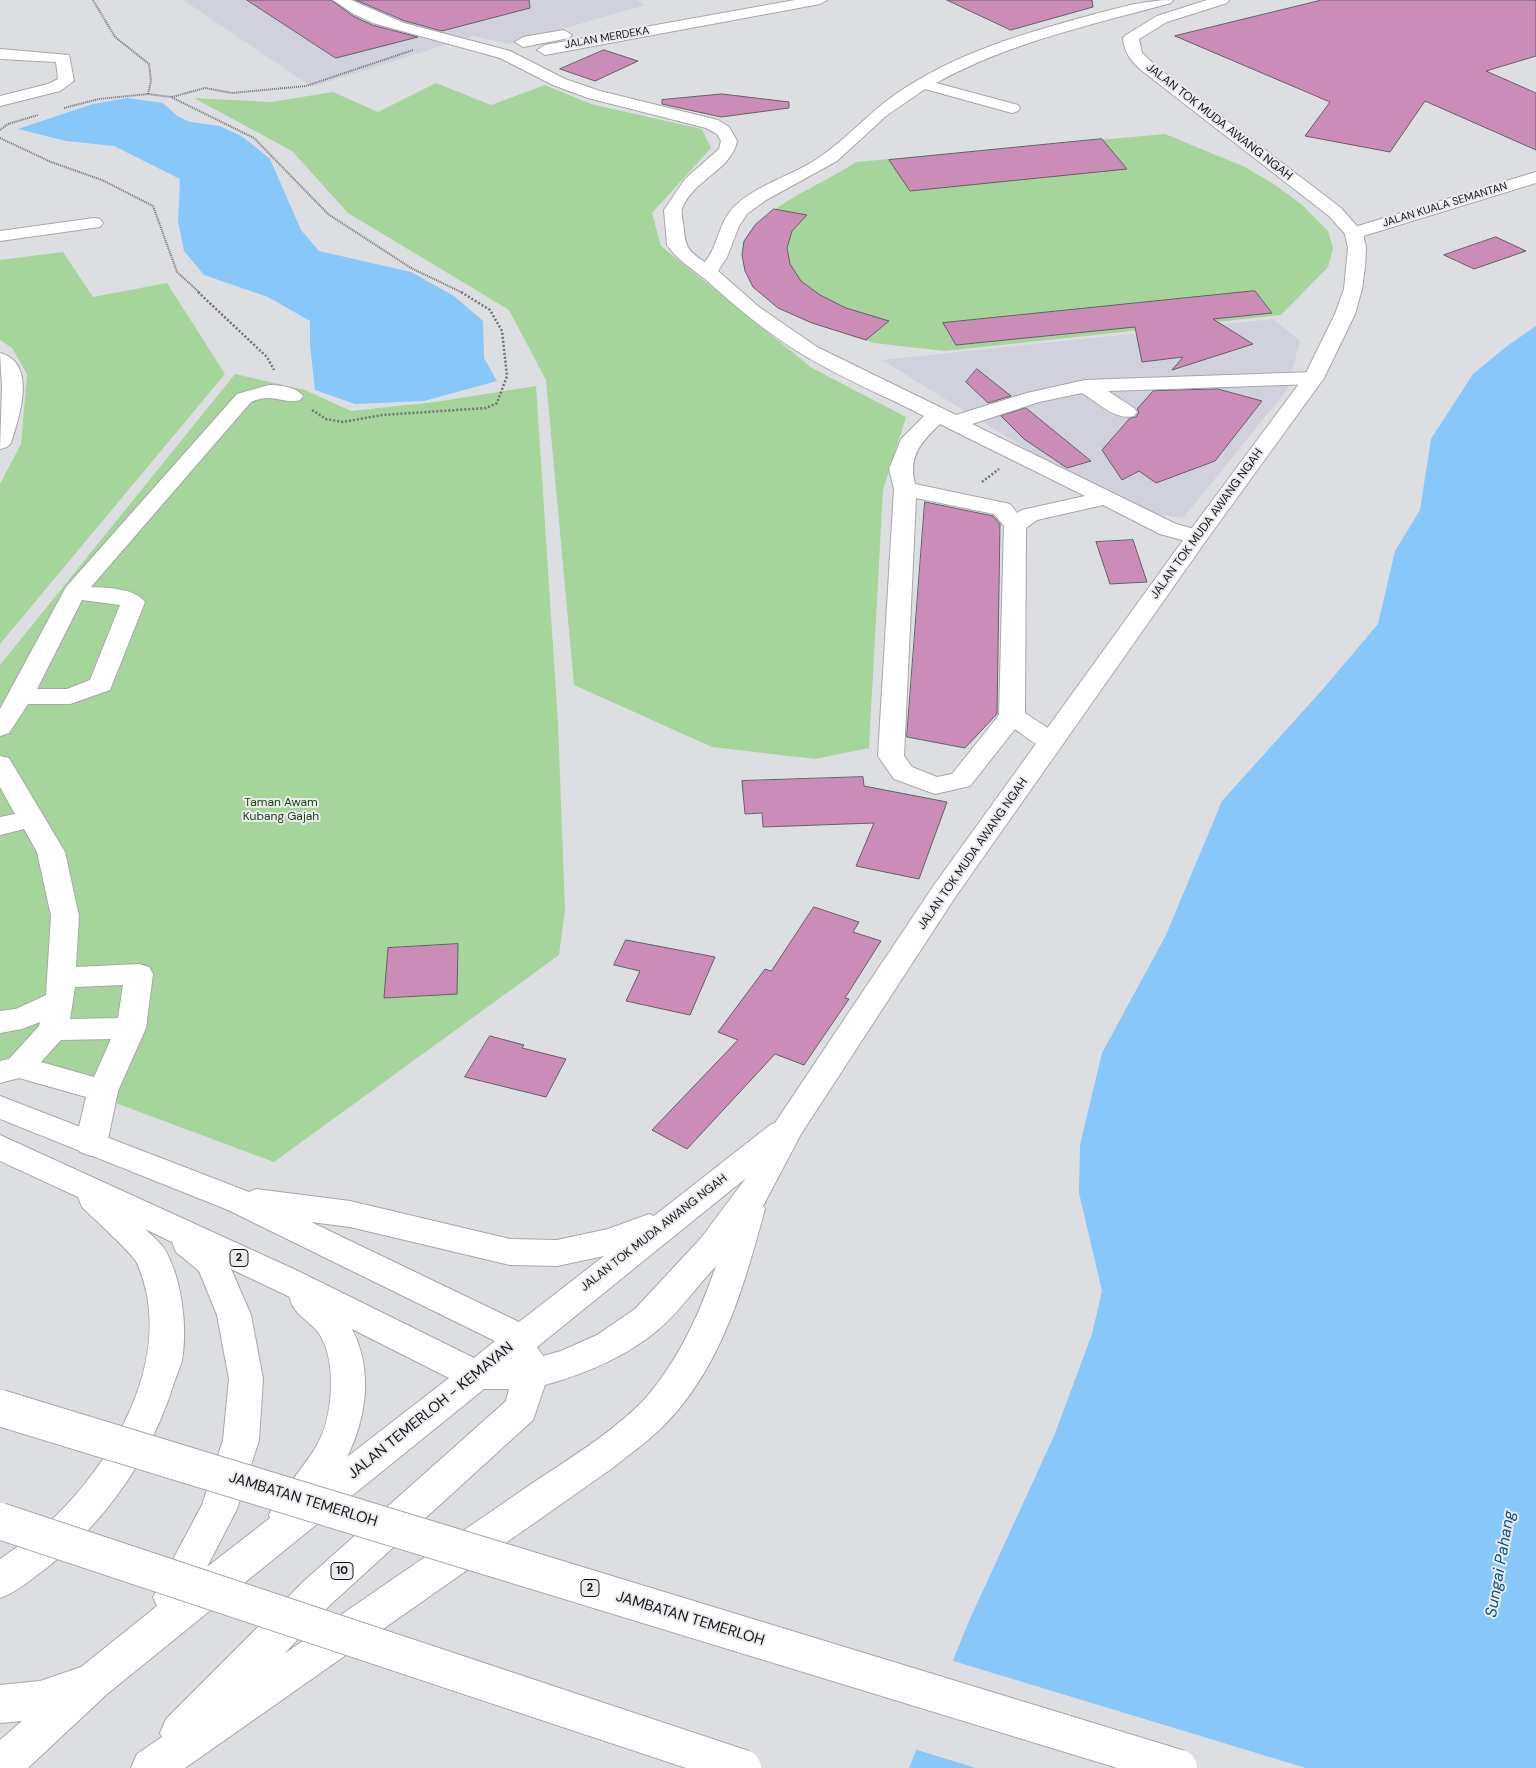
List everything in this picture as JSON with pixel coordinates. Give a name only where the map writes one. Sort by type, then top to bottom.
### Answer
[{"type":"main road","points":[[340,0],[360,13],[391,25],[538,59],[594,95],[706,122],[723,131],[729,141],[727,151],[691,182],[673,210],[676,244],[689,260],[707,271],[752,311],[810,351],[1168,529],[1197,537]]},
{"type":"main road","name":"JALAN MERDEKA","points":[[538,59],[670,27],[785,8],[820,0]]},
{"type":"main road","points":[[707,271],[718,262],[726,231],[742,210],[770,192],[822,164],[848,145],[880,114],[923,84],[966,61],[1012,42],[1166,0]]},
{"type":"main road","name":"JALAN TOK MUDA AWANG NGAH","points":[[476,1375],[530,1374],[568,1364],[601,1349],[647,1320],[713,1247],[753,1196],[788,1128],[944,892],[1197,537],[1314,378],[1334,340],[1353,289],[1357,248],[1354,233],[1335,212],[1151,70],[1130,49],[1130,38],[1140,30],[1222,0]]},
{"type":"main road","name":"JALAN MERDEKA","points":[[506,52],[523,42],[596,29],[670,27]]},
{"type":"main road","points":[[523,42],[539,44],[538,59]]},
{"type":"main road","points":[[0,54],[62,58],[66,81],[54,88],[0,100]]},
{"type":"main road","points":[[923,84],[1012,108]]},
{"type":"main road","points":[[0,85],[54,88]]},
{"type":"main road","name":"JALAN KUALA SEMANTAN","points":[[1354,233],[1536,177]]},
{"type":"main road","points":[[1,235],[94,223]]},
{"type":"main road","points":[[0,443],[10,415],[4,369]]},
{"type":"main road","points":[[905,489],[1002,509],[1015,525],[1012,716],[961,780],[935,786],[902,773],[891,756],[905,489],[900,469],[912,439],[945,419],[1085,386],[1314,378]]},
{"type":"main road","points":[[1085,386],[1128,412]]},
{"type":"main road","points":[[0,728],[21,696],[74,592],[244,398],[268,390],[281,391],[293,396]]},
{"type":"main road","points":[[1015,525],[1030,515],[1106,498]]},
{"type":"main road","points":[[21,696],[70,697],[101,686],[133,602],[116,596],[74,592]]},
{"type":"main road","points":[[1012,716],[1051,742]]},
{"type":"main road","points":[[0,764],[51,852],[66,916],[61,989],[53,1030],[9,1070]]},
{"type":"main road","points":[[0,826],[32,818]]},
{"type":"main road","points":[[0,1022],[22,1018],[61,989],[140,974],[131,1028],[103,1091],[91,1144]]},
{"type":"main road","points":[[53,1030],[131,1028]]},
{"type":"main road","points":[[9,1070],[103,1091]]},
{"type":"main road","points":[[8,1111],[240,1201],[522,1339]]},
{"type":"main road","name":"JALAN TOK MUDA AWANG NGAH","points":[[522,1339],[672,1218],[788,1128]]},
{"type":"main road","name":"2","points":[[0,1147],[286,1280],[476,1375]]},
{"type":"main road","points":[[0,1581],[56,1538],[88,1505],[116,1470],[137,1434],[152,1398],[166,1354],[166,1302],[151,1255],[78,1183]]},
{"type":"main road","points":[[151,1768],[601,1456],[662,1405],[705,1342],[725,1292],[753,1196]]},
{"type":"main road","points":[[240,1201],[304,1207],[350,1214],[510,1252],[557,1253],[611,1241],[672,1218]]},
{"type":"main road","points":[[146,1639],[185,1575],[219,1509],[241,1440],[246,1379],[234,1315],[212,1262],[161,1222]]},
{"type":"main road","points":[[265,1544],[331,1454],[346,1416],[349,1386],[345,1354],[332,1324],[286,1280]]},
{"type":"main road","name":"JALAN TEMERLOH - KEMAYAN","points":[[0,1767],[94,1681],[522,1339],[530,1374],[521,1409],[317,1593],[146,1768]]},
{"type":"main road","name":"JAMBATAN TEMERLOH","points":[[0,1408],[1179,1768]]},
{"type":"main road","points":[[0,1521],[742,1768]]},
{"type":"main road","points":[[0,1704],[40,1700],[94,1681]]},
{"type":"path","points":[[93,0],[115,37],[145,57],[153,79],[148,94]]},
{"type":"path","points":[[171,97],[205,88],[232,93],[306,86],[447,39]]},
{"type":"path","points":[[0,138],[51,162],[102,180],[153,206],[177,272],[267,356],[293,396],[326,419],[343,422],[382,415],[486,408],[497,403],[506,376],[502,331],[490,310],[454,288],[411,268],[328,214],[254,138],[171,97],[148,94],[98,99],[61,108]]},
{"type":"path","points":[[0,130],[8,124],[43,113]]},
{"type":"path","points":[[967,502],[971,490],[1017,455]]},
{"type":"shaded area","points":[[183,0],[637,0],[645,5],[510,44],[473,36],[312,87]]},
{"type":"shaded area","points":[[1273,319],[1300,341],[1287,390],[1183,518],[1156,514],[1059,469],[882,360]]},
{"type":"green space","points":[[436,83],[491,105],[545,85],[591,104],[702,129],[711,148],[652,213],[661,246],[812,368],[906,417],[883,490],[869,748],[815,759],[712,747],[574,685],[546,380],[509,310],[348,213],[292,151],[194,98],[271,102],[333,92],[378,112]]},
{"type":"green space","points":[[1165,134],[1245,167],[1275,185],[1301,204],[1328,231],[1333,248],[1328,267],[1281,315],[945,351],[874,343],[812,323],[744,241],[767,215],[781,205],[856,162]]},
{"type":"green space","points":[[63,252],[93,297],[167,283],[225,374],[0,644],[0,484],[21,444],[27,374],[12,348],[0,340],[0,260]]},
{"type":"green space","name":"Taman Awam Kubang Gajah","points":[[235,374],[305,390],[351,411],[435,402],[536,386],[558,723],[565,910],[559,955],[274,1162],[0,1060],[0,665]]},
{"type":"water","points":[[127,98],[163,103],[177,116],[190,122],[220,126],[243,137],[270,159],[301,230],[319,251],[411,272],[454,296],[483,321],[484,358],[497,381],[424,401],[355,404],[315,390],[310,345],[310,321],[268,297],[204,275],[184,251],[178,221],[180,179],[114,146],[66,141],[18,129],[93,104]]},
{"type":"water","name":"Sungai Pahang","points":[[1536,326],[1536,1768],[909,1768],[969,1621],[1054,1436],[1092,1334],[1102,1291],[1079,1193],[1080,1145],[1102,1053],[1166,935],[1222,801],[1323,689],[1378,624],[1395,551],[1420,510],[1431,439],[1473,374],[1507,346]]},
{"type":"pier","points":[[950,1660],[1306,1768],[976,1768],[914,1749]]},
{"type":"building","points":[[247,0],[331,0],[353,16],[372,25],[418,37],[336,58]]},
{"type":"building","points":[[356,0],[529,0],[530,8],[442,31],[405,21]]},
{"type":"building","points":[[947,0],[1092,0],[1093,7],[1011,30]]},
{"type":"building","points":[[1322,0],[1536,0],[1536,56],[1486,71],[1536,93],[1536,150],[1425,101],[1390,152],[1305,136],[1330,102],[1175,36]]},
{"type":"building","points":[[604,50],[638,61],[595,81],[560,69]]},
{"type":"building","points":[[722,94],[789,102],[789,108],[721,117],[662,104],[662,100]]},
{"type":"building","points":[[1102,139],[1127,169],[910,191],[889,160]]},
{"type":"building","points":[[774,209],[807,215],[792,231],[787,248],[790,264],[801,281],[820,295],[846,308],[889,321],[866,340],[812,323],[778,308],[753,287],[745,271],[742,255],[744,241],[755,225]]},
{"type":"building","points":[[1496,237],[1526,251],[1474,269],[1444,255]]},
{"type":"building","points":[[1255,291],[1272,313],[1213,319],[1253,344],[1172,370],[1183,357],[1142,362],[1135,327],[956,345],[943,323]]},
{"type":"building","points":[[977,369],[1011,396],[988,403],[966,382]]},
{"type":"building","points":[[1218,389],[1262,401],[1215,461],[1156,483],[1139,471],[1122,480],[1102,450],[1130,418],[1136,417],[1139,412],[1137,409],[1153,391]]},
{"type":"building","points":[[1026,408],[1091,461],[1067,468],[1024,439],[1001,416]]},
{"type":"building","points":[[925,502],[993,516],[1000,524],[997,714],[965,748],[907,737]]},
{"type":"building","points":[[1133,540],[1147,582],[1110,584],[1096,542]]},
{"type":"building","points":[[863,777],[864,786],[947,802],[919,879],[856,866],[874,823],[763,827],[762,813],[745,814],[742,781]]},
{"type":"building","points":[[814,907],[859,922],[853,932],[881,941],[845,998],[849,999],[804,1065],[775,1054],[687,1149],[652,1130],[738,1040],[718,1032],[765,969],[771,971]]},
{"type":"building","points":[[626,940],[715,957],[690,1015],[626,1001],[640,971],[614,965]]},
{"type":"building","points":[[458,944],[457,994],[384,998],[388,948]]},
{"type":"building","points":[[490,1036],[524,1045],[522,1048],[566,1059],[546,1097],[465,1077]]}]
